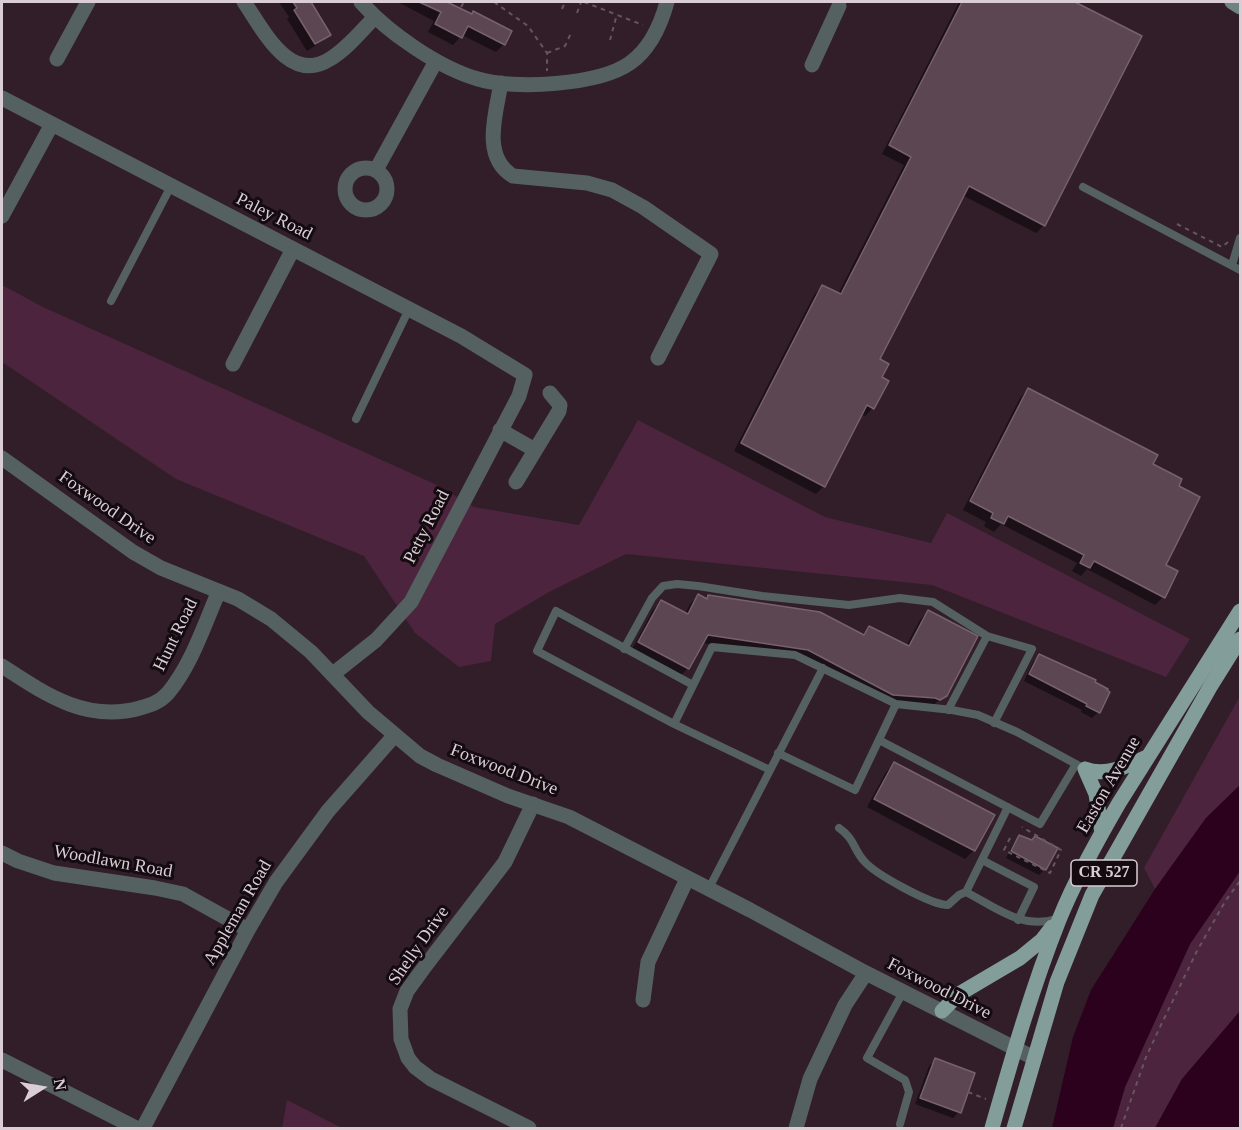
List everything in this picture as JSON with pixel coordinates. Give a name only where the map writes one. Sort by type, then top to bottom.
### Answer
[{"type":"main road","name":"Easton Avenue","points":[[992,1128],[1036,979],[1060,918],[1102,833],[1147,757],[1240,611]]},
{"type":"main road","name":"CR 527","points":[[1014,1128],[1057,982],[1092,895],[1210,687],[1240,639]]},
{"type":"main road","points":[[1081,766],[1094,772],[1116,770],[1147,757]]},
{"type":"main road","points":[[1081,766],[1096,794],[1102,833]]},
{"type":"main road","points":[[942,1011],[959,994],[1020,958],[1042,940],[1060,918]]},
{"type":"street","points":[[57,59],[88,2]]},
{"type":"street","points":[[244,2],[278,50],[289,61],[306,66],[320,65],[333,58],[375,17]]},
{"type":"street","points":[[361,2],[375,17],[436,61],[478,79],[522,85],[546,84],[606,75],[629,64],[648,44],[657,30],[667,2]]},
{"type":"street","points":[[1232,2],[1240,7]]},
{"type":"street","points":[[812,65],[836,3]]},
{"type":"street","points":[[376,170],[436,61]]},
{"type":"street","points":[[501,83],[492,131],[496,160],[502,170],[513,176],[587,183],[612,190],[643,207],[711,254],[658,358]]},
{"type":"street","name":"Paley Road","points":[[2,98],[461,336],[525,375]]},
{"type":"street","points":[[2,216],[52,124]]},
{"type":"street","points":[[232,364],[293,249]]},
{"type":"street","name":"Petty Road","points":[[333,674],[376,640],[411,602],[519,396],[525,375]]},
{"type":"street","points":[[516,482],[559,411],[558,400],[549,393]]},
{"type":"street","points":[[501,430],[536,450]]},
{"type":"street","name":"Foxwood Drive","points":[[2,458],[133,552],[161,568],[238,599],[271,619],[311,652],[394,736],[420,756],[508,796],[569,817],[866,973],[1034,1058]]},
{"type":"street","name":"Hunt Road","points":[[2,666],[62,702],[100,712],[130,711],[155,704],[167,695],[183,671],[219,591]]},
{"type":"street","name":"Appleman Road","points":[[143,1128],[248,930],[276,882],[328,811],[394,736]]},
{"type":"street","name":"Shelly Drive","points":[[529,1128],[430,1079],[415,1067],[408,1058],[401,1039],[400,1009],[407,991],[505,862],[532,804]]},
{"type":"street","name":"Woodlawn Road","points":[[2,853],[54,873],[183,894],[248,930]]},
{"type":"street","points":[[643,1000],[648,962],[687,879]]},
{"type":"street","points":[[796,1128],[810,1079],[845,1005],[866,973]]},
{"type":"street","points":[[2,1060],[136,1128]]},
{"type":"lane","points":[[111,301],[171,186]]},
{"type":"lane","points":[[1083,187],[1240,270]]},
{"type":"lane","points":[[1232,265],[1240,238]]},
{"type":"lane","points":[[356,419],[409,309]]},
{"type":"lane","points":[[624,649],[652,598],[663,586],[677,584],[849,605],[900,598],[933,602],[987,636],[1032,649],[994,723]]},
{"type":"lane","points":[[693,685],[556,611],[537,651],[674,724],[770,770]]},
{"type":"lane","points":[[948,710],[987,636]]},
{"type":"lane","points":[[674,724],[712,647],[781,652],[805,658],[896,704],[978,716],[1017,732],[1081,766],[1040,824],[879,740]]},
{"type":"lane","points":[[708,890],[822,668]]},
{"type":"lane","points":[[778,753],[855,790],[896,704]]},
{"type":"lane","points":[[839,828],[853,840],[863,860],[870,867],[902,886],[943,905],[948,905],[966,892],[1008,807]]},
{"type":"lane","points":[[982,860],[1034,887],[1018,920]]},
{"type":"lane","points":[[966,892],[1018,920],[1035,924],[1060,918]]},
{"type":"lane","points":[[900,1124],[909,1092],[905,1080],[867,1058],[903,992]]},
{"type":"path","points":[[461,6],[464,2]]},
{"type":"path","points":[[494,2],[528,26],[547,53],[546,84]]},
{"type":"path","points":[[562,9],[565,2]]},
{"type":"path","points":[[577,13],[583,2],[592,3],[657,30]]},
{"type":"path","points":[[610,40],[617,14]]},
{"type":"path","points":[[547,53],[566,46],[571,33]]},
{"type":"path","points":[[1010,838],[1004,850],[1050,873],[1061,850],[1015,823]]},
{"type":"path","points":[[1121,1128],[1150,1047],[1197,951],[1240,881]]},
{"type":"path","points":[[968,1092],[991,1101]]},
{"type":"shaded area","points":[[2,285],[43,307],[437,485],[474,507],[579,525],[638,420],[825,517],[931,543],[947,513],[1190,639],[1166,677],[932,585],[626,554],[549,592],[495,624],[491,661],[459,667],[415,633],[364,556],[176,479],[2,362]]},
{"type":"shaded area","points":[[1240,696],[1240,785],[1206,818],[1155,889],[1144,868]]},
{"type":"shaded area","points":[[1240,785],[1240,871],[1190,944],[1125,1087],[1113,1128],[1052,1128],[1073,1037],[1091,990],[1155,889],[1206,818]]},
{"type":"shaded area","points":[[1240,871],[1240,1011],[1182,1079],[1155,1128],[1113,1128],[1125,1087],[1190,944]]},
{"type":"shaded area","points":[[1240,1011],[1240,1128],[1155,1128],[1182,1079]]},
{"type":"shaded area","points":[[287,1100],[342,1128],[282,1128]]},
{"type":"building","points":[[293,2],[311,2],[331,35],[315,44],[294,10],[297,8]]},
{"type":"building","points":[[419,2],[447,2],[472,14],[473,11],[512,31],[505,45],[468,26],[462,38],[435,24],[441,12]]},
{"type":"building","points":[[962,2],[1075,2],[1142,36],[1045,226],[969,186],[880,359],[889,364],[882,377],[889,381],[874,409],[867,405],[825,487],[741,443],[822,285],[841,294],[911,157],[889,145]]},
{"type":"building","points":[[1028,388],[1158,455],[1153,464],[1182,479],[1179,486],[1200,497],[1166,565],[1178,571],[1165,598],[1094,561],[1090,568],[1080,563],[1084,555],[1008,516],[1004,524],[991,518],[993,513],[970,501]]},
{"type":"building","points":[[698,594],[707,599],[708,595],[820,612],[864,635],[869,626],[909,646],[928,610],[978,636],[947,696],[940,700],[893,695],[808,650],[708,635],[689,669],[638,642],[661,600],[688,614]]},
{"type":"building","points":[[1039,654],[1096,680],[1095,682],[1108,689],[1110,692],[1100,713],[1029,674]]},
{"type":"building","points":[[894,762],[995,815],[975,851],[874,799]]},
{"type":"building","points":[[1019,835],[1032,840],[1035,836],[1058,848],[1046,870],[1011,851]]},
{"type":"building","points":[[935,1058],[975,1073],[961,1113],[920,1098]]}]
